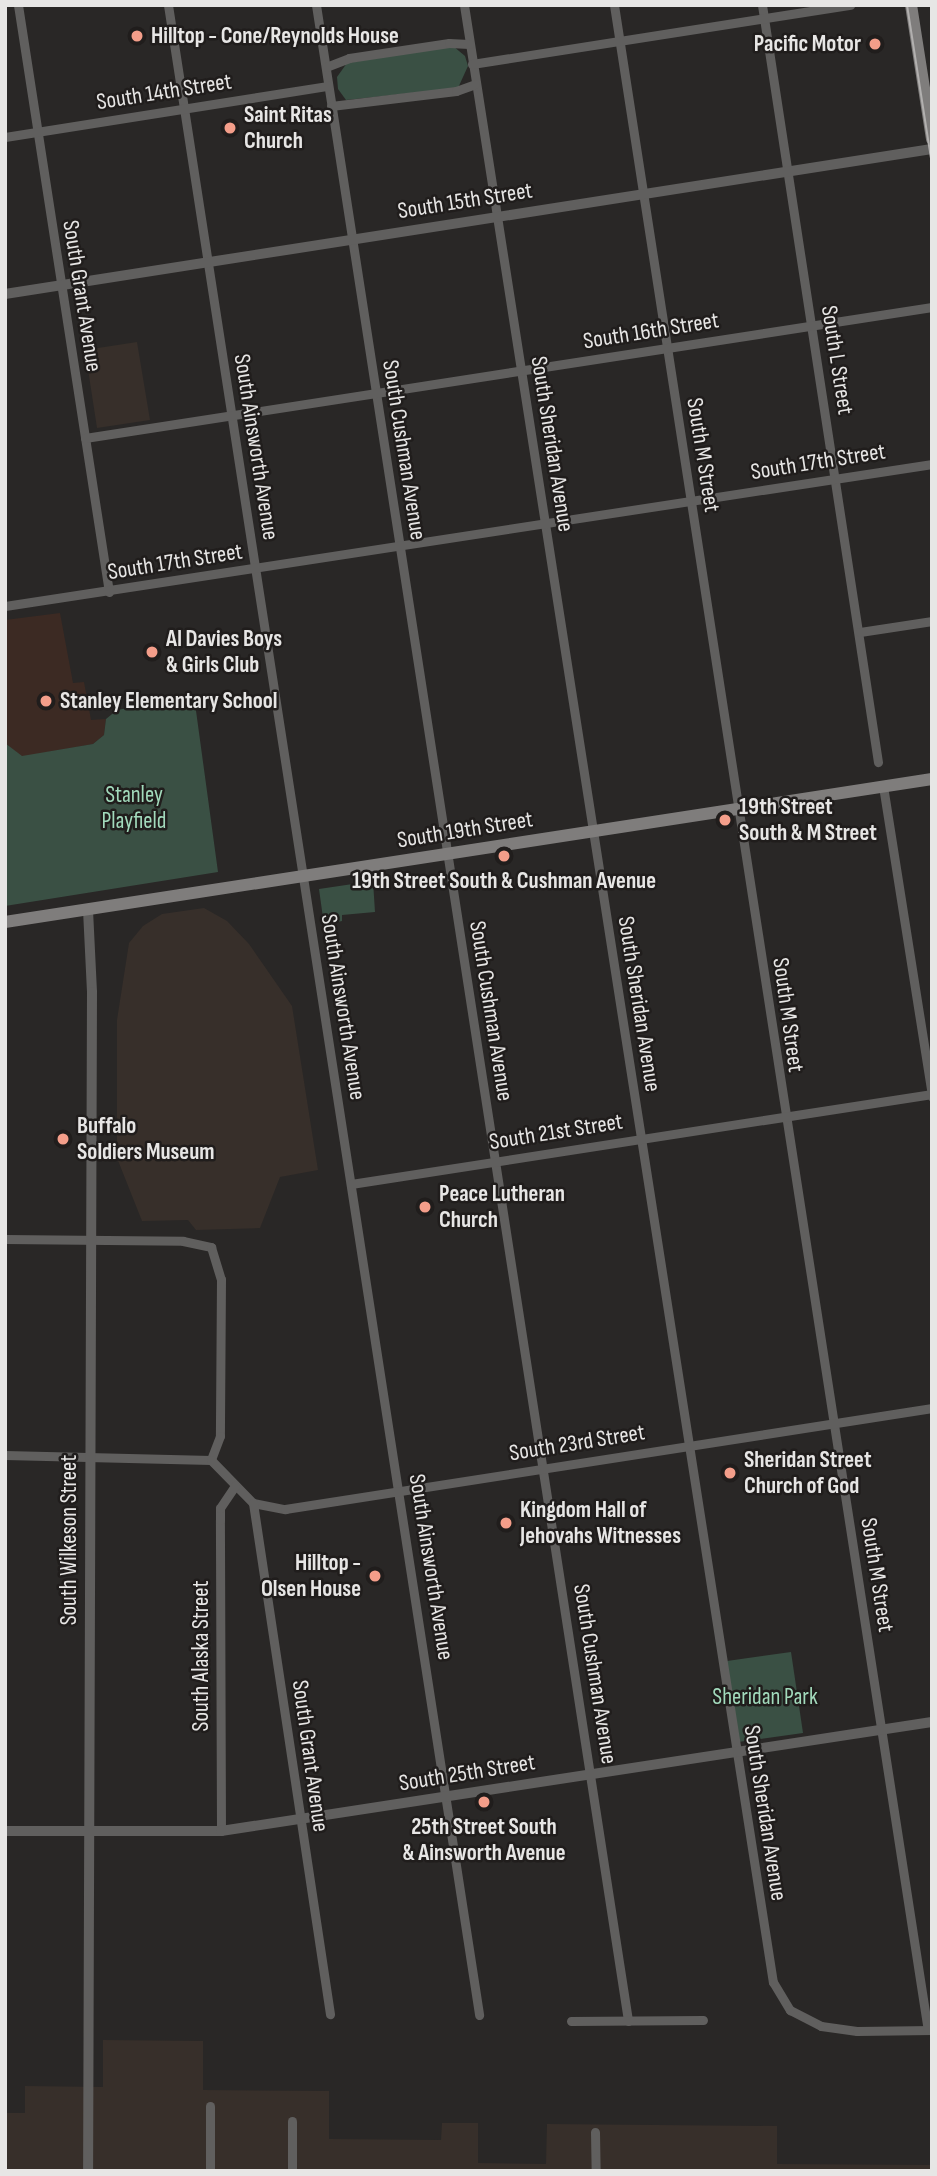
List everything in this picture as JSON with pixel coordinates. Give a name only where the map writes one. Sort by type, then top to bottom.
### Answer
[{"type":"main road","points":[[911,5],[932,139]]},
{"type":"main road","name":"South 19th Street","points":[[5,922],[932,779]]},
{"type":"street","name":"South Grant Avenue","points":[[18,5],[109,592]]},
{"type":"street","name":"South Ainsworth Avenue","points":[[168,5],[400,1490],[479,2015]]},
{"type":"street","name":"South Cushman Avenue","points":[[316,5],[628,2021]]},
{"type":"street","name":"South Sheridan Avenue","points":[[464,5],[495,218],[522,371],[771,1969],[785,2006],[832,2029],[930,2030]]},
{"type":"street","name":"South M Street","points":[[614,5],[784,1115],[930,2030]]},
{"type":"street","name":"South L Street","points":[[762,5],[878,762]]},
{"type":"street","points":[[472,64],[850,5]]},
{"type":"street","points":[[326,67],[347,58],[449,43],[469,44]]},
{"type":"street","points":[[331,106],[456,91],[475,84]]},
{"type":"street","name":"South 14th Street","points":[[5,137],[328,86]]},
{"type":"street","name":"South 15th Street","points":[[5,294],[932,149]]},
{"type":"street","name":"South 16th Street","points":[[85,439],[932,307]]},
{"type":"street","name":"South 17th Street","points":[[5,606],[932,464]]},
{"type":"street","points":[[860,632],[932,621]]},
{"type":"street","points":[[883,786],[932,1095]]},
{"type":"street","name":"South Wilkeson Street","points":[[88,910],[92,992],[88,2171]]},
{"type":"street","name":"South 21st Street","points":[[351,1184],[784,1115],[932,1095]]},
{"type":"street","points":[[5,1239],[183,1241],[211,1247],[221,1279],[220,1436],[211,1460]]},
{"type":"street","name":"South 23rd Street","points":[[253,1503],[285,1509],[932,1408]]},
{"type":"street","points":[[5,1455],[211,1460],[253,1503]]},
{"type":"street","name":"South Alaska Street","points":[[221,1831],[220,1508],[235,1486]]},
{"type":"street","name":"South Grant Avenue","points":[[253,1503],[330,2014]]},
{"type":"street","name":"South 25th Street","points":[[5,1831],[221,1831],[932,1722]]},
{"type":"street","points":[[571,2021],[703,2020]]},
{"type":"street","points":[[210,2106],[210,2171]]},
{"type":"street","points":[[292,2121],[292,2171]]},
{"type":"street","points":[[595,2132],[596,2171]]},
{"type":"shaded area","points":[[137,342],[150,420],[97,428],[85,350]]},
{"type":"shaded area","name":"Stanley Elementary School","points":[[60,613],[73,683],[84,682],[91,720],[106,719],[104,735],[93,744],[22,757],[5,743],[5,620]]},
{"type":"shaded area","points":[[204,908],[227,921],[249,944],[292,1006],[318,1170],[280,1177],[260,1228],[196,1230],[188,1220],[142,1221],[117,1158],[117,1020],[129,943],[143,926],[162,914]]},
{"type":"shaded area","points":[[103,2040],[203,2041],[203,2090],[329,2091],[329,2139],[441,2140],[442,2123],[478,2123],[478,2163],[546,2164],[547,2124],[777,2126],[777,2164],[932,2165],[932,2171],[5,2171],[5,2113],[25,2113],[25,2086],[103,2087]]},
{"type":"green space","points":[[453,46],[465,56],[468,66],[458,88],[346,100],[338,89],[337,77],[347,63]]},
{"type":"green space","name":"Stanley Playfield","points":[[194,696],[218,872],[5,906],[5,743],[22,756],[93,744],[104,735],[106,719],[117,710]]},
{"type":"green space","points":[[373,881],[375,912],[342,915],[342,921],[324,925],[319,889]]},
{"type":"green space","name":"Sheridan Park","points":[[791,1652],[803,1733],[738,1742],[727,1661]]},
{"type":"tram line","points":[[907,5],[932,165]]},
{"type":"place","name":"Hilltop - Cone/Reynolds House","points":[[137,36]]},
{"type":"place","name":"Pacific Motor","points":[[875,44]]},
{"type":"place","name":"Saint Ritas Church","points":[[230,128]]},
{"type":"place","name":"Al Davies Boys & Girls Club","points":[[152,652]]},
{"type":"place","name":"Stanley Elementary School","points":[[46,701]]},
{"type":"place","name":"19th Street South & M Street","points":[[725,820]]},
{"type":"place","name":"19th Street South & Cushman Avenue","points":[[504,856]]},
{"type":"place","name":"Buffalo Soldiers Museum","points":[[63,1139]]},
{"type":"place","name":"Peace Lutheran Church","points":[[425,1207]]},
{"type":"place","name":"Sheridan Street Church of God","points":[[730,1473]]},
{"type":"place","name":"Kingdom Hall of Jehovahs Witnesses","points":[[506,1523]]},
{"type":"place","name":"Hilltop - Olsen House","points":[[375,1576]]},
{"type":"place","name":"25th Street South & Ainsworth Avenue","points":[[484,1802]]}]
